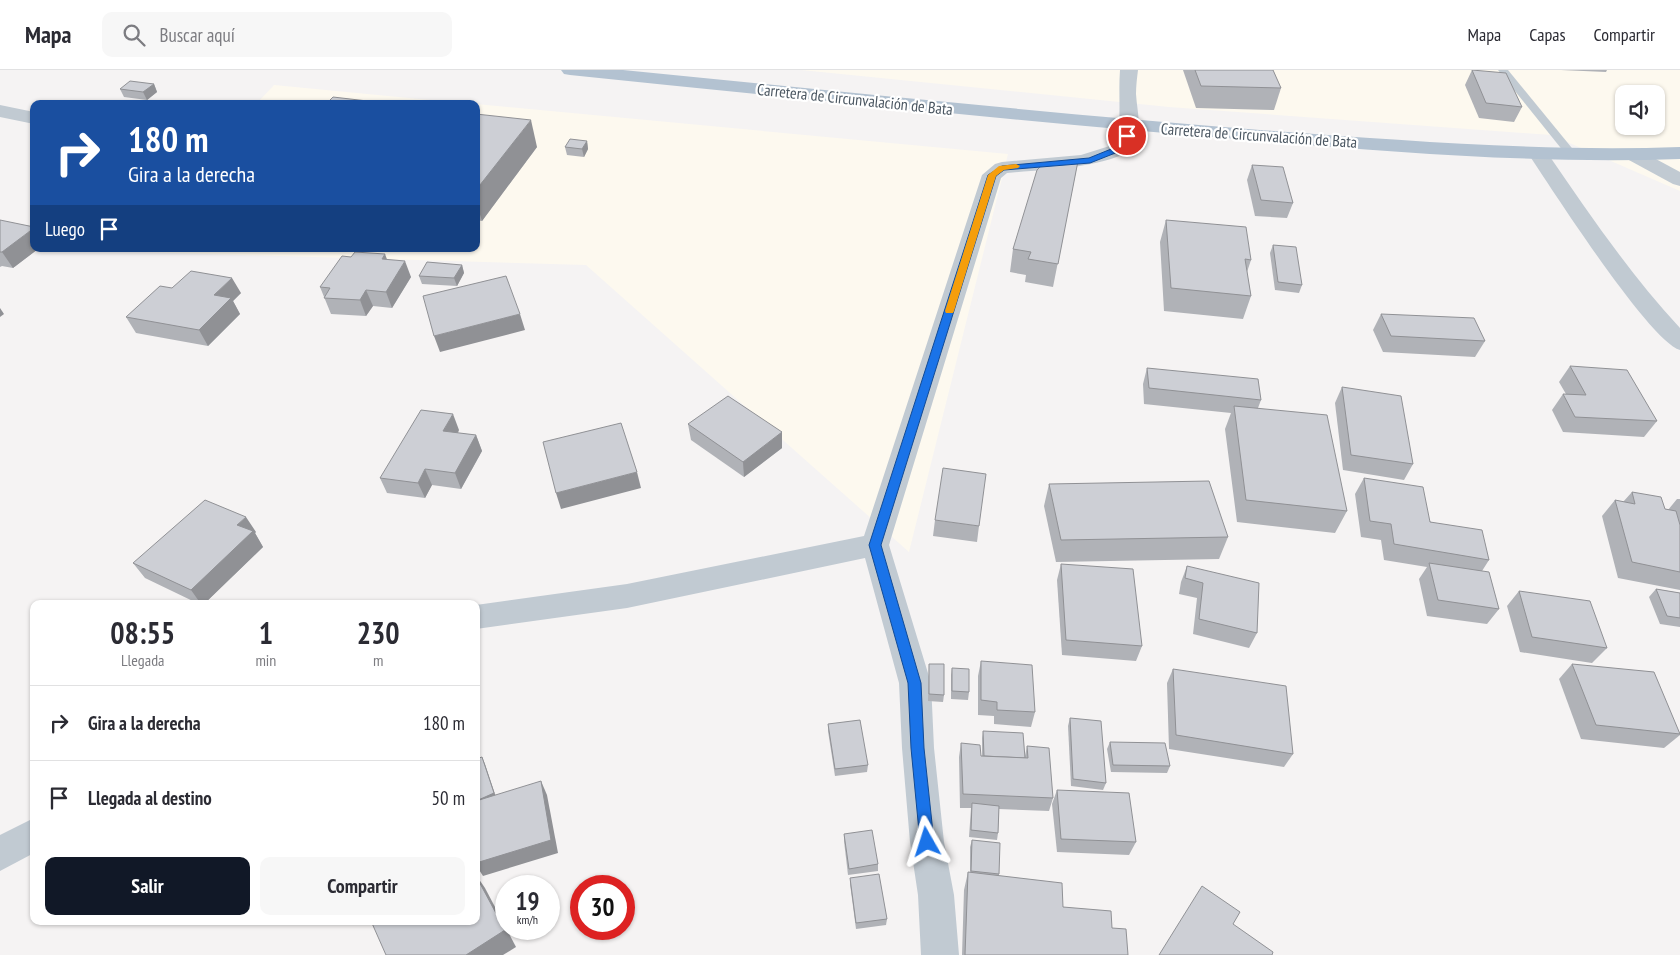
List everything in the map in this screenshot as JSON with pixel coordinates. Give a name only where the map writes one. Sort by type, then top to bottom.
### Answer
[{"type":"main road","name":"Carretera de Circunvalación de Bata","points":[[570,70],[1130,126],[1539,155],[1634,155],[1680,152]]},
{"type":"street","points":[[940,955],[936,895],[927,842],[918,748],[915,683],[875,545],[992,175],[1002,168],[1090,160],[1110,155],[1125,147],[1130,126],[1129,70]]},
{"type":"street","points":[[0,111],[30,117]]},
{"type":"street","points":[[1539,155],[1578,216],[1654,316],[1680,342]]},
{"type":"street","points":[[1634,155],[1680,180]]},
{"type":"street","points":[[480,616],[627,596],[875,545]]},
{"type":"street","points":[[0,854],[30,836]]},
{"type":"lane","points":[[1503,70],[1572,155]]},
{"type":"shaded area","points":[[801,70],[1680,70],[1680,191],[1551,135],[1169,107]]},
{"type":"shaded area","points":[[274,85],[430,100],[260,100]]},
{"type":"shaded area","points":[[480,104],[1008,154],[909,552],[586,265],[138,252],[480,252]]},
{"type":"building","points":[[1195,70],[1273,70],[1281,88],[1201,86]]},
{"type":"building","points":[[1472,70],[1506,73],[1522,107],[1486,103]]},
{"type":"building","points":[[130,81],[154,84],[143,92],[120,89]]},
{"type":"building","points":[[333,97],[359,100],[330,100]]},
{"type":"building","points":[[480,114],[531,120],[480,185]]},
{"type":"building","points":[[570,139],[587,141],[582,149],[565,147]]},
{"type":"building","points":[[1078,161],[1058,264],[1028,259],[1031,252],[1013,249],[1037,170],[1042,165],[1050,162]]},
{"type":"building","points":[[1252,165],[1283,167],[1293,203],[1261,200]]},
{"type":"building","points":[[0,220],[30,226],[30,231],[0,252]]},
{"type":"building","points":[[1166,220],[1246,227],[1251,260],[1245,259],[1251,296],[1171,288]]},
{"type":"building","points":[[1273,245],[1296,247],[1302,285],[1278,282]]},
{"type":"building","points":[[355,252],[385,254],[382,259],[405,261],[386,292],[366,290],[360,300],[324,298],[330,288],[320,287],[342,256],[351,257]]},
{"type":"building","points":[[427,262],[462,265],[454,278],[419,276]]},
{"type":"building","points":[[191,271],[232,278],[214,295],[231,298],[199,330],[126,317],[160,286],[172,288]]},
{"type":"building","points":[[506,276],[520,314],[434,336],[423,296]]},
{"type":"building","points":[[1381,314],[1474,318],[1485,341],[1391,336]]},
{"type":"building","points":[[1570,366],[1627,370],[1657,421],[1575,417],[1563,394],[1586,395]]},
{"type":"building","points":[[1147,368],[1258,379],[1261,400],[1149,388]]},
{"type":"building","points":[[1342,387],[1401,396],[1413,464],[1351,455]]},
{"type":"building","points":[[728,396],[782,432],[743,462],[688,424]]},
{"type":"building","points":[[1234,406],[1327,415],[1347,511],[1246,500]]},
{"type":"building","points":[[421,410],[453,414],[443,431],[476,435],[455,473],[425,469],[418,483],[380,478]]},
{"type":"building","points":[[621,423],[637,472],[556,493],[543,442]]},
{"type":"building","points":[[943,468],[986,474],[979,526],[935,520]]},
{"type":"building","points":[[1364,478],[1423,487],[1430,522],[1482,530],[1489,560],[1394,544],[1391,524],[1370,521]]},
{"type":"building","points":[[1209,481],[1228,537],[1061,540],[1049,484]]},
{"type":"building","points":[[1632,492],[1661,497],[1665,509],[1676,511],[1680,525],[1680,572],[1632,562],[1615,500],[1635,504]]},
{"type":"building","points":[[205,500],[246,517],[237,525],[253,531],[191,590],[133,563]]},
{"type":"building","points":[[1429,563],[1489,572],[1499,609],[1438,600]]},
{"type":"building","points":[[1061,564],[1133,569],[1142,646],[1066,640]]},
{"type":"building","points":[[1187,566],[1259,583],[1257,633],[1199,619],[1203,583],[1185,578]]},
{"type":"building","points":[[1656,589],[1680,593],[1680,618],[1667,616]]},
{"type":"building","points":[[1519,591],[1590,601],[1607,648],[1532,637]]},
{"type":"building","points":[[981,661],[1032,665],[1035,712],[997,710],[997,702],[981,700]]},
{"type":"building","points":[[929,664],[944,664],[944,695],[929,694]]},
{"type":"building","points":[[1572,664],[1654,672],[1680,734],[1596,725]]},
{"type":"building","points":[[952,668],[969,669],[969,692],[952,691]]},
{"type":"building","points":[[1173,669],[1286,686],[1293,754],[1176,735]]},
{"type":"building","points":[[1070,718],[1101,721],[1106,783],[1073,779]]},
{"type":"building","points":[[860,720],[868,765],[835,769],[828,724]]},
{"type":"building","points":[[983,731],[1023,733],[1025,758],[984,756]]},
{"type":"building","points":[[1110,742],[1165,743],[1170,766],[1113,765]]},
{"type":"building","points":[[961,743],[980,745],[981,756],[1028,758],[1027,746],[1049,748],[1053,798],[963,794]]},
{"type":"building","points":[[482,757],[494,793],[480,799],[480,758]]},
{"type":"building","points":[[541,781],[551,840],[480,862],[480,800]]},
{"type":"building","points":[[1057,790],[1129,793],[1136,842],[1061,839]]},
{"type":"building","points":[[972,803],[999,806],[998,833],[971,830]]},
{"type":"building","points":[[872,830],[878,864],[849,869],[844,834]]},
{"type":"building","points":[[972,840],[1000,843],[999,874],[971,871]]},
{"type":"building","points":[[968,872],[1062,883],[1063,907],[1111,911],[1112,928],[1126,929],[1128,955],[965,955]]},
{"type":"building","points":[[879,874],[887,919],[856,923],[850,878]]},
{"type":"building","points":[[480,883],[495,911],[495,936],[466,955],[386,955],[373,925],[480,925]]},
{"type":"building","points":[[1202,886],[1240,912],[1233,924],[1273,952],[1272,955],[1159,955]]},
{"type":"slow traffic","points":[[949,311],[992,175],[1002,168],[1016,166]]},
{"type":"route","points":[[927,842],[918,748],[915,683],[875,545],[992,175],[1002,168],[1100,158],[1125,147],[1127,136]]}]
